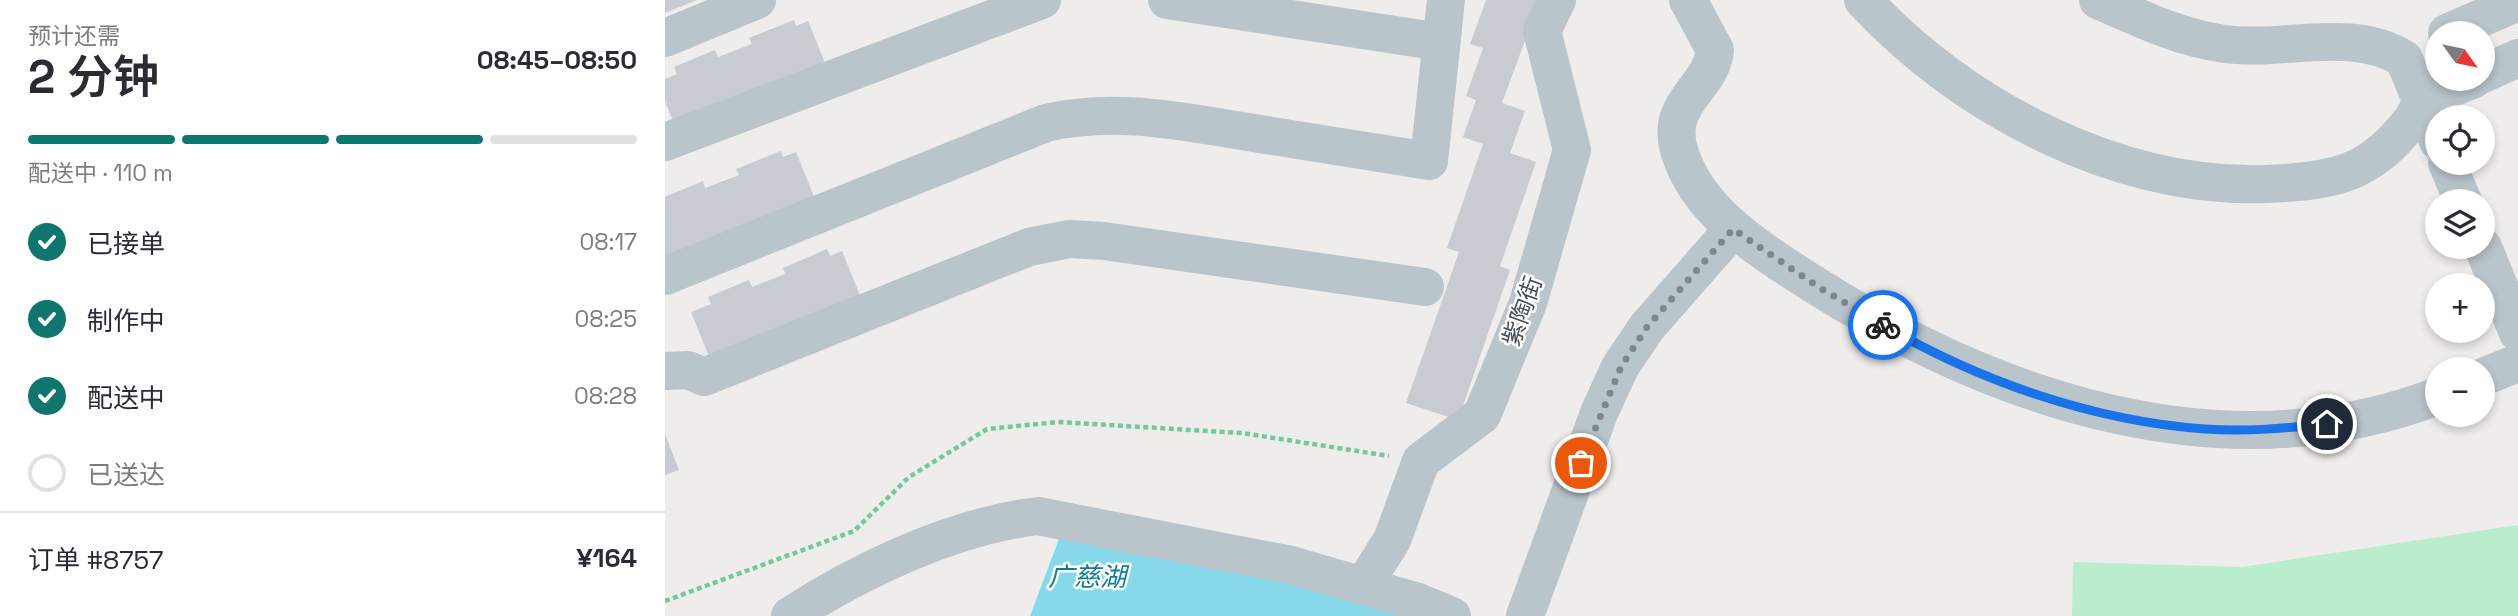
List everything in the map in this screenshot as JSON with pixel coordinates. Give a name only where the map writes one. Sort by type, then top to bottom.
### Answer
[{"type":"street","points":[[665,38],[758,0]]},
{"type":"street","points":[[665,142],[1042,0]]},
{"type":"street","points":[[1167,0],[1441,42]]},
{"type":"street","points":[[665,276],[1046,123],[1071,117],[1111,114],[1150,117],[1429,161],[1446,0]]},
{"type":"street","name":"紫陶街","points":[[1421,461],[1482,415],[1528,303],[1572,150],[1542,31],[1557,0]]},
{"type":"street","points":[[1688,0],[1715,50],[1709,71],[1680,112],[1677,126],[1678,148],[1689,176],[1733,229],[1838,299],[1963,367],[2020,388],[2120,416],[2206,429],[2301,426],[2353,420],[2425,400]]},
{"type":"street","points":[[1863,0],[1918,55],[1981,100],[2063,141],[2142,169],[2178,177],[2252,184],[2284,183],[2346,173],[2390,146],[2422,103],[2448,91]]},
{"type":"street","points":[[2098,0],[2151,24],[2200,40],[2261,47],[2359,42],[2373,44],[2404,59],[2425,110]]},
{"type":"street","points":[[2474,21],[2518,2]]},
{"type":"street","points":[[2404,59],[2414,48],[2425,43]]},
{"type":"street","points":[[2495,69],[2518,58]]},
{"type":"street","points":[[1525,616],[1599,413],[1621,367],[1647,327],[1733,229]]},
{"type":"street","points":[[665,371],[688,370],[704,377],[1028,247],[1069,239],[1104,241],[1425,287]]},
{"type":"street","points":[[2488,259],[2518,334]]},
{"type":"street","points":[[2495,372],[2518,363]]},
{"type":"street","points":[[1363,586],[1392,540],[1421,461]]},
{"type":"street","points":[[790,616],[855,579],[916,551],[1005,520],[1038,516],[1291,565],[1418,602],[1452,616]]},
{"type":"path","points":[[665,601],[854,531],[909,477],[987,429],[1058,422],[1242,433],[1421,461]]},
{"type":"green space","points":[[2518,525],[2518,616],[2072,616],[2073,562],[2242,567]]},
{"type":"water","name":"广慈湖","points":[[1062,531],[1320,589],[1415,616],[1030,616]]},
{"type":"building","points":[[665,0],[697,0],[665,13]]},
{"type":"building","points":[[1486,0],[1540,0],[1502,103],[1525,111],[1510,153],[1536,162],[1500,266],[1510,270],[1458,420],[1406,403],[1459,252],[1447,248],[1483,144],[1463,137],[1476,100],[1466,96],[1483,48],[1470,44]]},
{"type":"building","points":[[794,20],[796,26],[808,21],[827,68],[676,129],[665,101],[665,79],[677,74],[674,67],[715,50],[718,57],[752,44],[749,38]]},
{"type":"building","points":[[781,151],[783,157],[796,152],[815,199],[665,260],[665,197],[703,181],[705,188],[739,175],[736,169]]},
{"type":"building","points":[[827,249],[830,256],[842,251],[861,298],[710,359],[691,312],[711,304],[708,297],[749,280],[752,287],[785,274],[783,268]]},
{"type":"building","points":[[665,434],[679,470],[665,475]]},
{"type":"way so far","points":[[1581,463],[1599,413],[1621,367],[1647,327],[1733,229],[1820,288],[1883,325]]},
{"type":"route","points":[[1883,325],[1963,367],[2020,388],[2120,416],[2206,429],[2327,424]]}]
